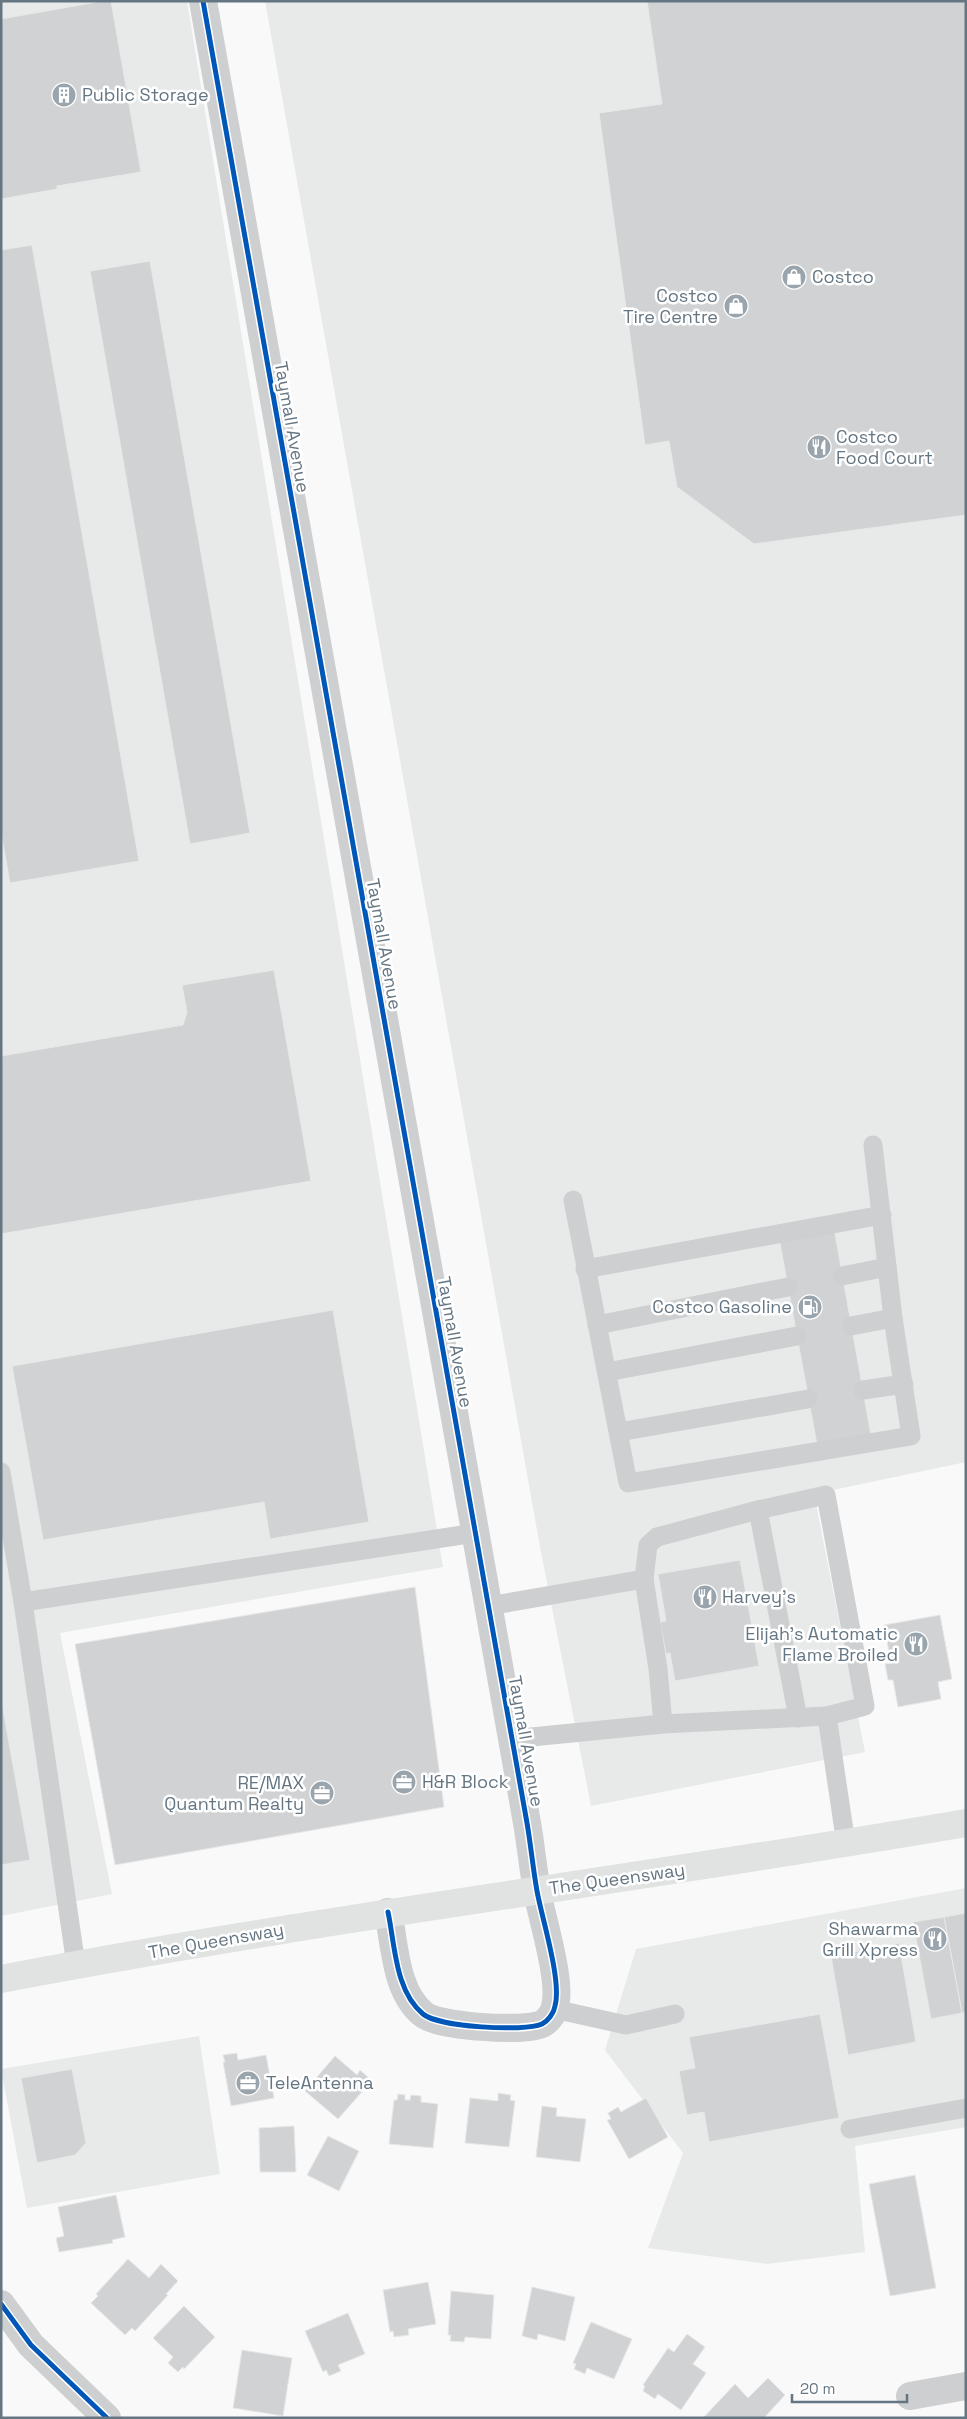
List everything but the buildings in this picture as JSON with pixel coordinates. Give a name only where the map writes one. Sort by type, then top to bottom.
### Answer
[{"type":"main road","name":"The Queensway","points":[[1,1980],[76,1965],[388,1912],[846,1844],[966,1823]]},
{"type":"street","name":"Taymall Avenue","points":[[203,1],[489,1606],[537,1891],[552,1961],[556,1999],[554,2009]]},
{"type":"street","points":[[388,1912],[403,1987],[423,2014],[438,2021],[521,2029],[546,2021],[554,2009]]},
{"type":"street","points":[[1,2304],[31,2345],[107,2418]]},
{"type":"street","points":[[910,2396],[966,2386]]},
{"type":"lane","points":[[573,1200],[628,1483],[912,1436],[893,1318],[873,1145]]},
{"type":"lane","points":[[585,1269],[882,1215]]},
{"type":"lane","points":[[842,1276],[887,1267]]},
{"type":"lane","points":[[597,1325],[788,1287]]},
{"type":"lane","points":[[851,1326],[893,1318]]},
{"type":"lane","points":[[607,1372],[797,1336]]},
{"type":"lane","points":[[863,1390],[904,1384]]},
{"type":"lane","points":[[619,1432],[808,1399]]},
{"type":"lane","points":[[1,1472],[23,1602],[76,1965]]},
{"type":"lane","points":[[511,1739],[663,1724],[827,1716],[865,1706],[826,1495],[758,1510],[657,1537],[648,1545],[644,1579],[658,1669],[663,1724]]},
{"type":"lane","points":[[758,1510],[798,1718]]},
{"type":"lane","points":[[23,1602],[475,1533]]},
{"type":"lane","points":[[489,1606],[644,1579]]},
{"type":"lane","points":[[827,1716],[846,1844]]},
{"type":"lane","points":[[554,2009],[626,2025],[675,2014]]},
{"type":"lane","points":[[850,2128],[966,2108]]},
{"type":"shaded area","points":[[1,1],[187,1],[443,1567],[60,1633],[112,1894],[1,1916]]},
{"type":"shaded area","points":[[265,1],[966,1],[966,1462],[814,1494],[865,1752],[591,1806],[540,1547]]},
{"type":"shaded area","points":[[966,1888],[966,2127],[855,2146],[865,2252],[767,2264],[648,2248],[683,2153],[605,2050],[636,1949]]},
{"type":"shaded area","points":[[199,2036],[220,2174],[27,2208],[1,2069]]},
{"type":"cycle path","points":[[203,1],[527,1823],[537,1891],[554,1966],[556,1995],[552,2014],[542,2024],[518,2028],[462,2025],[445,2022],[423,2014],[414,2004],[401,1980],[388,1912]]},
{"type":"cycle path","points":[[1,2304],[31,2345],[107,2418]]},
{"type":"place","name":"Public Storage","points":[[64,95]]},
{"type":"place","name":"Costco","points":[[794,277]]},
{"type":"place","name":"Costco Tire Centre","points":[[736,306]]},
{"type":"place","name":"Costco Food Court","points":[[819,447]]},
{"type":"place","name":"Costco Gasoline","points":[[810,1307]]},
{"type":"place","name":"Harvey's","points":[[705,1597]]},
{"type":"place","name":"Elijah's Automatic Flame Broiled","points":[[916,1644]]},
{"type":"place","name":"H&R Block","points":[[404,1782]]},
{"type":"place","name":"RE/MAX Quantum Realty","points":[[322,1793]]},
{"type":"place","name":"Shawarma Grill Xpress","points":[[935,1939]]},
{"type":"place","name":"TeleAntenna","points":[[248,2083]]}]
